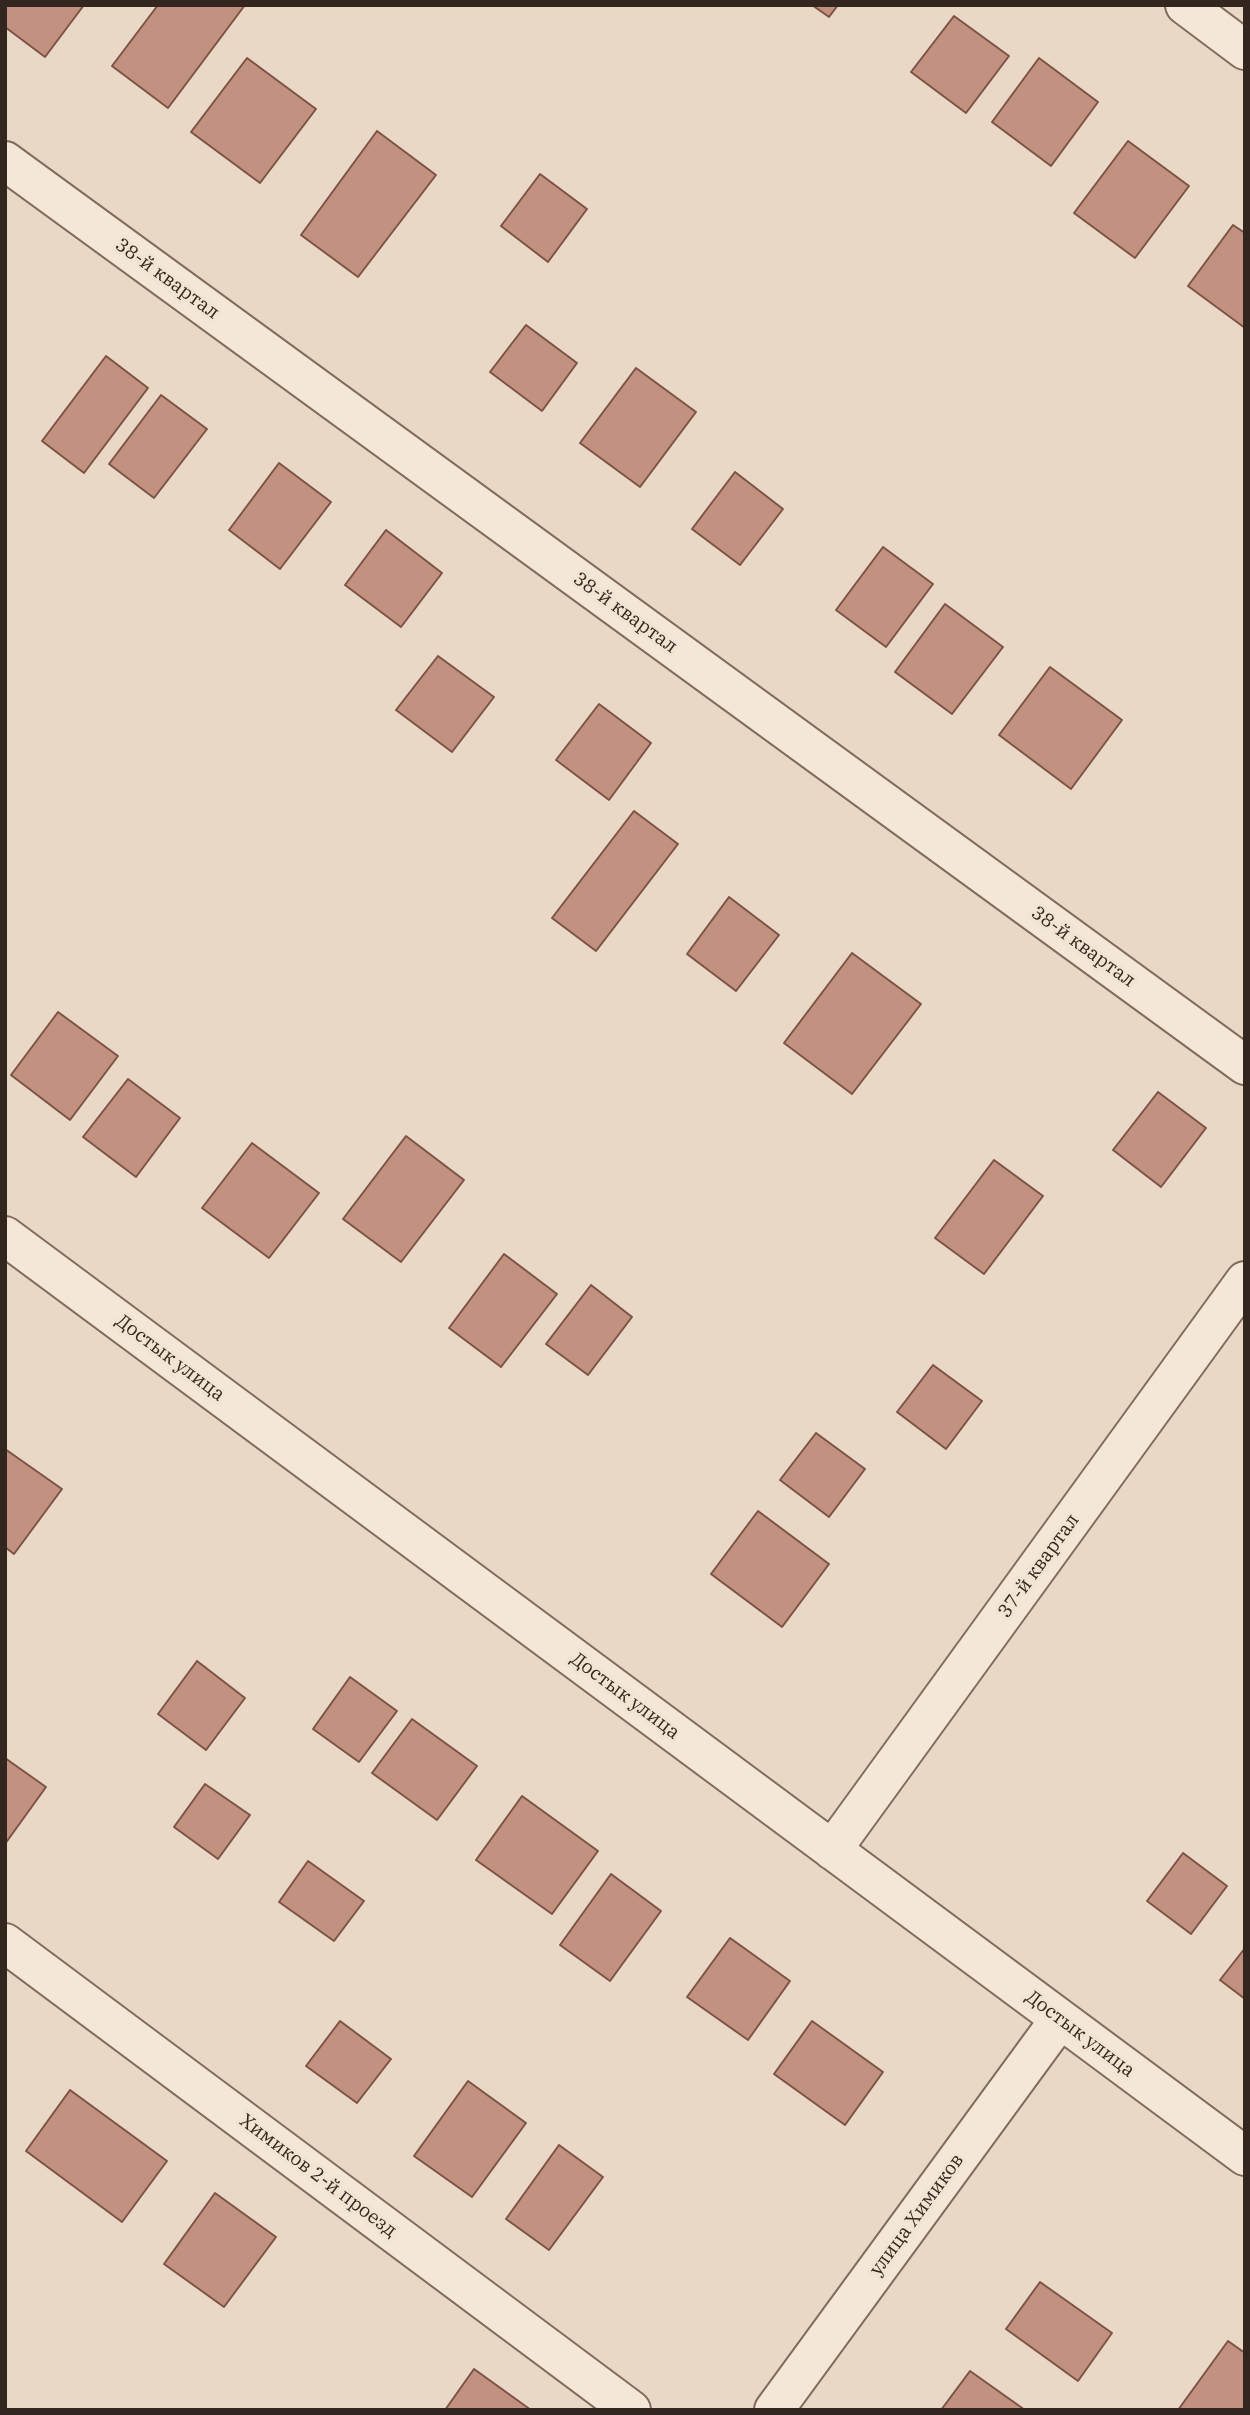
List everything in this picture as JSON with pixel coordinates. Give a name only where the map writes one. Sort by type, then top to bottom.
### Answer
[{"type":"street","points":[[1185,5],[1245,50]]},
{"type":"street","name":"38-й квартал","points":[[5,160],[1245,1065]]},
{"type":"street","name":"Достык улица","points":[[5,1236],[1245,2156]]},
{"type":"street","name":"37-й квартал","points":[[832,1850],[1245,1281]]},
{"type":"street","name":"Химиков 2-й проезд","points":[[5,1943],[631,2410]]},
{"type":"street","name":"улица Химиков","points":[[774,2410],[1060,2019]]},
{"type":"building","points":[[5,5],[84,5],[45,57],[5,27]]},
{"type":"building","points":[[158,5],[245,5],[168,108],[112,66]]},
{"type":"building","points":[[812,5],[838,5],[829,17]]},
{"type":"building","points":[[954,16],[1009,56],[966,113],[911,72]]},
{"type":"building","points":[[247,58],[316,109],[260,183],[191,132]]},
{"type":"building","points":[[1039,58],[1098,102],[1051,166],[992,122]]},
{"type":"building","points":[[377,131],[436,175],[358,277],[301,235]]},
{"type":"building","points":[[1128,141],[1189,186],[1135,258],[1074,213]]},
{"type":"building","points":[[540,174],[587,209],[548,262],[501,226]]},
{"type":"building","points":[[1233,225],[1245,233],[1245,328],[1188,286]]},
{"type":"building","points":[[526,325],[577,363],[542,411],[490,372]]},
{"type":"building","points":[[106,356],[148,388],[84,473],[42,441]]},
{"type":"building","points":[[636,368],[696,412],[640,487],[580,443]]},
{"type":"building","points":[[161,395],[207,429],[154,498],[109,464]]},
{"type":"building","points":[[279,463],[331,502],[280,569],[229,530]]},
{"type":"building","points":[[735,472],[783,509],[740,565],[692,529]]},
{"type":"building","points":[[386,530],[442,573],[401,627],[345,585]]},
{"type":"building","points":[[883,547],[933,584],[886,647],[836,610]]},
{"type":"building","points":[[945,604],[1003,647],[952,714],[895,672]]},
{"type":"building","points":[[438,656],[494,697],[452,752],[396,710]]},
{"type":"building","points":[[1050,667],[1122,720],[1071,789],[999,735]]},
{"type":"building","points":[[599,704],[651,743],[609,800],[556,760]]},
{"type":"building","points":[[634,811],[678,844],[596,951],[552,918]]},
{"type":"building","points":[[729,897],[779,935],[736,991],[687,954]]},
{"type":"building","points":[[852,953],[921,1004],[852,1094],[784,1043]]},
{"type":"building","points":[[58,1012],[118,1056],[70,1120],[11,1075]]},
{"type":"building","points":[[128,1079],[180,1118],[136,1177],[83,1137]]},
{"type":"building","points":[[1158,1092],[1206,1128],[1161,1187],[1113,1150]]},
{"type":"building","points":[[406,1136],[464,1180],[401,1262],[343,1219]]},
{"type":"building","points":[[252,1143],[319,1193],[269,1258],[202,1208]]},
{"type":"building","points":[[994,1160],[1043,1196],[984,1274],[935,1238]]},
{"type":"building","points":[[504,1254],[557,1294],[501,1367],[449,1328]]},
{"type":"building","points":[[591,1285],[632,1317],[588,1375],[546,1344]]},
{"type":"building","points":[[933,1365],[982,1401],[946,1449],[897,1412]]},
{"type":"building","points":[[816,1433],[865,1469],[829,1517],[780,1480]]},
{"type":"building","points":[[5,1449],[62,1489],[14,1554],[5,1547]]},
{"type":"building","points":[[758,1511],[829,1564],[782,1627],[711,1574]]},
{"type":"building","points":[[197,1661],[245,1698],[206,1750],[158,1714]]},
{"type":"building","points":[[350,1677],[397,1711],[359,1762],[313,1729]]},
{"type":"building","points":[[412,1719],[477,1766],[437,1820],[372,1773]]},
{"type":"building","points":[[5,1758],[46,1787],[5,1844]]},
{"type":"building","points":[[205,1784],[250,1815],[218,1859],[174,1827]]},
{"type":"building","points":[[522,1796],[598,1851],[552,1914],[476,1860]]},
{"type":"building","points":[[1183,1853],[1227,1886],[1191,1934],[1147,1901]]},
{"type":"building","points":[[308,1861],[364,1901],[334,1941],[279,1902]]},
{"type":"building","points":[[611,1874],[661,1911],[610,1981],[560,1945]]},
{"type":"building","points":[[730,1938],[790,1981],[748,2040],[687,1997]]},
{"type":"building","points":[[1245,1948],[1245,1999],[1220,1980]]},
{"type":"building","points":[[340,2021],[391,2059],[357,2103],[306,2066]]},
{"type":"building","points":[[812,2021],[883,2072],[845,2125],[774,2074]]},
{"type":"building","points":[[468,2081],[526,2123],[472,2197],[414,2156]]},
{"type":"building","points":[[70,2090],[167,2161],[122,2222],[26,2151]]},
{"type":"building","points":[[559,2145],[603,2177],[549,2250],[506,2219]]},
{"type":"building","points":[[215,2193],[276,2237],[224,2307],[164,2264]]},
{"type":"building","points":[[1040,2282],[1112,2333],[1078,2381],[1006,2329]]},
{"type":"building","points":[[1228,2341],[1245,2353],[1245,2410],[1178,2410]]},
{"type":"building","points":[[474,2369],[531,2410],[445,2410]]},
{"type":"building","points":[[970,2371],[1025,2410],[941,2410]]}]
